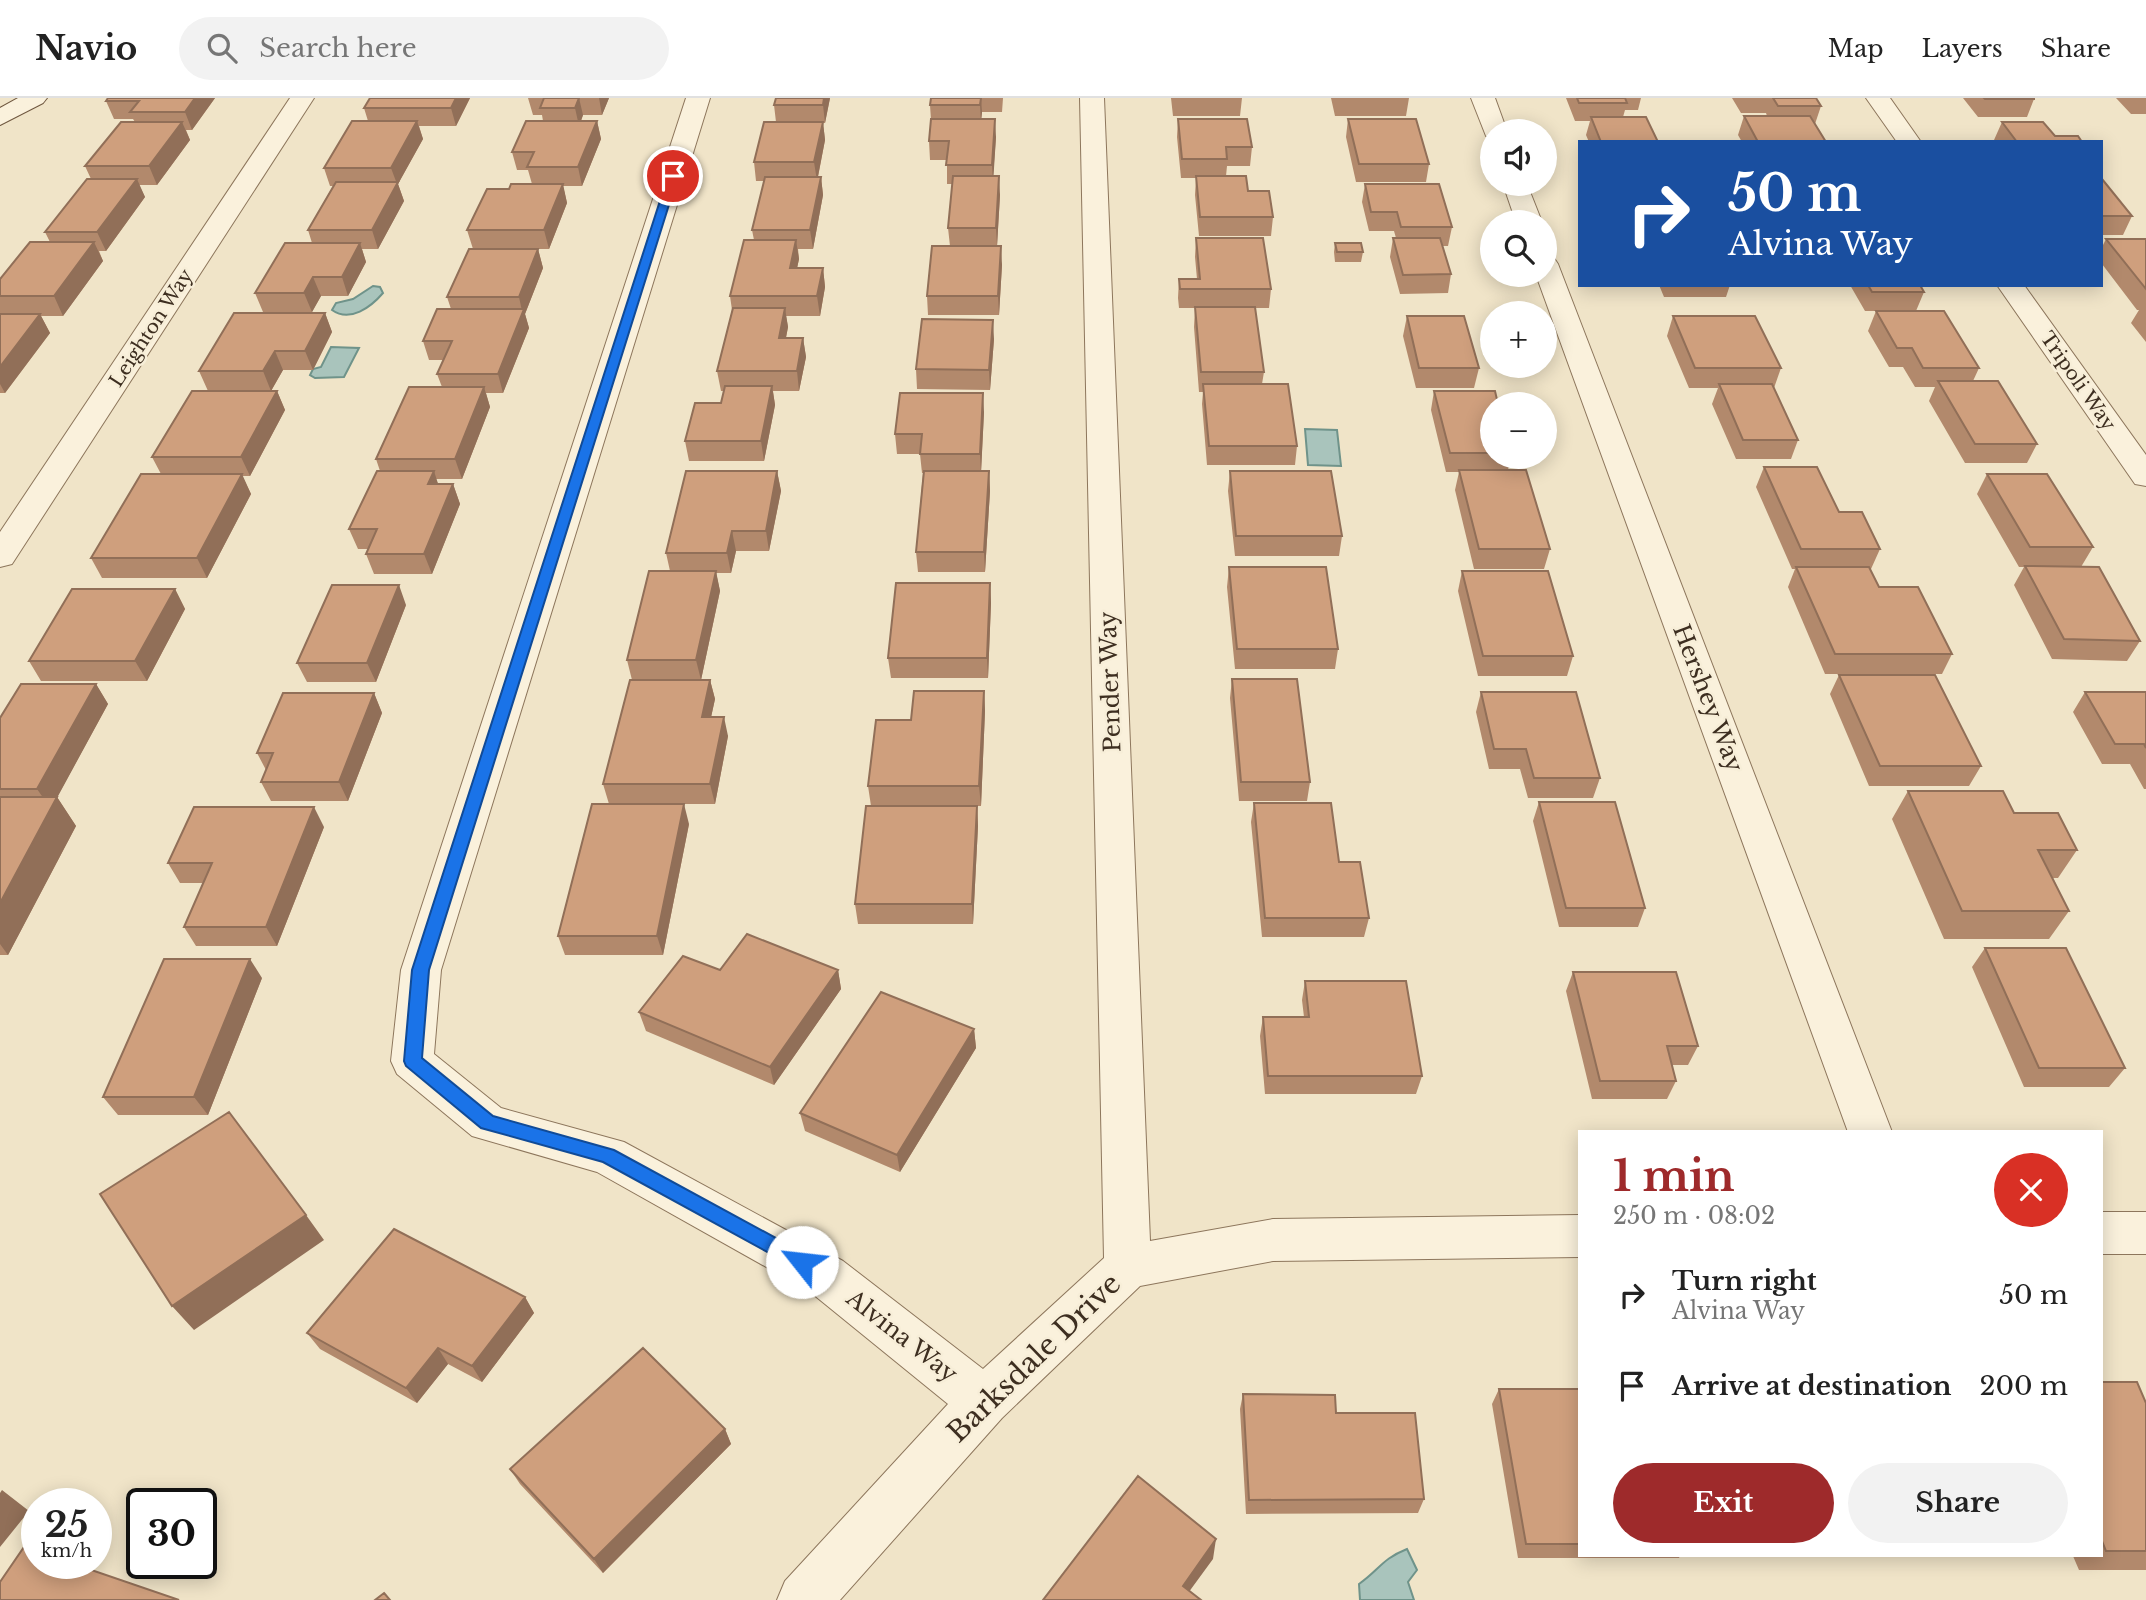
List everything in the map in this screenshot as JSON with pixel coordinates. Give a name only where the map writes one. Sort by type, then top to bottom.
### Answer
[{"type":"street","points":[[0,103],[8,98]]},
{"type":"street","points":[[0,118],[35,98]]},
{"type":"street","name":"Leighton Way","points":[[0,557],[302,98]]},
{"type":"street","name":"Alvina Way","points":[[698,98],[421,970],[412,1061],[488,1123],[608,1156],[826,1276],[984,1401]]},
{"type":"street","name":"Pender Way","points":[[1092,98],[1128,1267]]},
{"type":"street","points":[[1483,98],[1491,119]]},
{"type":"street","points":[[1878,98],[1908,140]]},
{"type":"street","name":"Hershey Way","points":[[1554,287],[1869,1130]]},
{"type":"street","name":"Tripoli Way","points":[[2011,287],[2146,477]]},
{"type":"street","points":[[2103,1233],[2146,1233]]},
{"type":"street","name":"Barksdale Drive","points":[[804,1600],[984,1401],[1128,1267],[1273,1240],[1578,1236]]},
{"type":"water","points":[[373,286],[380,287],[383,293],[360,312],[346,315],[332,310],[336,303],[353,299]]},
{"type":"water","points":[[331,347],[359,348],[344,377],[315,378],[310,375],[313,369],[321,367]]},
{"type":"water","points":[[1305,429],[1337,430],[1341,466],[1308,465]]},
{"type":"water","points":[[1407,1549],[1417,1570],[1408,1582],[1414,1600],[1360,1600],[1359,1584],[1386,1561]]},
{"type":"building","points":[[108,98],[195,98],[185,112],[130,112],[139,101],[106,101]]},
{"type":"building","points":[[370,98],[456,98],[451,108],[364,108]]},
{"type":"building","points":[[544,98],[579,98],[575,108],[540,108]]},
{"type":"building","points":[[776,98],[824,98],[823,105],[774,105]]},
{"type":"building","points":[[931,98],[981,98],[980,105],[930,105]]},
{"type":"building","points":[[1577,98],[1625,98],[1627,103],[1579,103]]},
{"type":"building","points":[[1773,98],[1816,98],[1821,106],[1778,106]]},
{"type":"building","points":[[2034,98],[2034,99],[1985,99]]},
{"type":"building","points":[[1744,116],[1810,116],[1825,140],[1757,140]]},
{"type":"building","points":[[1591,117],[1646,117],[1657,140],[1600,140]]},
{"type":"building","points":[[931,119],[995,119],[992,165],[946,165],[949,141],[929,141]]},
{"type":"building","points":[[1178,119],[1247,119],[1252,147],[1226,147],[1227,159],[1182,159]]},
{"type":"building","points":[[1348,119],[1416,119],[1429,164],[1359,164]]},
{"type":"building","points":[[352,121],[417,121],[391,168],[324,168]]},
{"type":"building","points":[[526,121],[597,121],[578,167],[527,167],[534,152],[512,152]]},
{"type":"building","points":[[121,122],[182,122],[149,166],[85,166]]},
{"type":"building","points":[[764,122],[823,122],[814,162],[754,162]]},
{"type":"building","points":[[2002,122],[2043,122],[2055,136],[2078,136],[2081,140],[2016,140]]},
{"type":"building","points":[[953,176],[999,176],[996,228],[948,228]]},
{"type":"building","points":[[1196,176],[1246,176],[1248,191],[1269,191],[1273,217],[1200,217]]},
{"type":"building","points":[[765,177],[821,177],[810,230],[752,230]]},
{"type":"building","points":[[87,179],[137,179],[97,232],[45,232]]},
{"type":"building","points":[[2103,180],[2132,216],[2103,216]]},
{"type":"building","points":[[336,182],[398,182],[372,230],[308,230]]},
{"type":"building","points":[[511,184],[563,184],[544,230],[467,230],[487,189],[509,189]]},
{"type":"building","points":[[1365,184],[1439,184],[1452,227],[1401,227],[1397,212],[1371,212]]},
{"type":"building","points":[[1196,238],[1263,238],[1271,289],[1180,289],[1179,279],[1200,279]]},
{"type":"building","points":[[1393,238],[1440,238],[1451,274],[1403,275]]},
{"type":"building","points":[[2106,239],[2146,239],[2146,289]]},
{"type":"building","points":[[744,240],[796,240],[790,268],[823,268],[817,296],[730,296]]},
{"type":"building","points":[[30,242],[94,242],[54,296],[0,296],[0,279]]},
{"type":"building","points":[[285,243],[360,243],[342,277],[313,277],[304,293],[255,293]]},
{"type":"building","points":[[1335,243],[1361,243],[1363,252],[1337,252]]},
{"type":"building","points":[[932,246],[1001,246],[998,296],[927,296]]},
{"type":"building","points":[[469,249],[538,249],[519,297],[447,297]]},
{"type":"building","points":[[1869,287],[1921,287],[1924,292],[1872,292]]},
{"type":"building","points":[[1195,307],[1255,307],[1264,372],[1201,372]]},
{"type":"building","points":[[733,308],[785,308],[779,338],[803,338],[797,371],[717,371]]},
{"type":"building","points":[[437,309],[524,309],[498,374],[437,374],[452,341],[423,341]]},
{"type":"building","points":[[1876,311],[1944,311],[1979,368],[1923,368],[1912,348],[1897,348]]},
{"type":"building","points":[[234,313],[325,313],[305,351],[275,351],[263,371],[199,371]]},
{"type":"building","points":[[0,314],[40,314],[0,367]]},
{"type":"building","points":[[1407,316],[1464,316],[1479,368],[1419,368]]},
{"type":"building","points":[[1673,316],[1755,316],[1781,368],[1695,368]]},
{"type":"building","points":[[922,319],[993,320],[989,370],[916,369]]},
{"type":"building","points":[[1938,381],[1998,381],[2037,444],[1975,444]]},
{"type":"building","points":[[1203,384],[1288,384],[1297,446],[1209,446]]},
{"type":"building","points":[[1719,384],[1772,384],[1798,440],[1743,440]]},
{"type":"building","points":[[725,386],[772,386],[761,441],[685,441],[695,403],[721,403]]},
{"type":"building","points":[[409,387],[484,387],[455,459],[376,459]]},
{"type":"building","points":[[192,391],[277,391],[241,457],[152,457]]},
{"type":"building","points":[[1434,391],[1495,391],[1480,392],[1480,453],[1450,453]]},
{"type":"building","points":[[900,393],[983,393],[980,454],[920,454],[922,434],[895,434]]},
{"type":"building","points":[[1764,467],[1817,467],[1839,512],[1862,512],[1880,549],[1801,549]]},
{"type":"building","points":[[1459,470],[1526,470],[1550,549],[1479,549]]},
{"type":"building","points":[[377,471],[434,471],[428,484],[453,484],[424,554],[366,554],[377,529],[349,529]]},
{"type":"building","points":[[686,471],[777,471],[766,531],[732,531],[727,553],[666,553]]},
{"type":"building","points":[[924,471],[989,471],[984,552],[916,552]]},
{"type":"building","points":[[1230,471],[1331,471],[1342,536],[1236,536]]},
{"type":"building","points":[[141,474],[242,474],[197,558],[91,558]]},
{"type":"building","points":[[1987,474],[2047,474],[2093,547],[2030,547]]},
{"type":"building","points":[[2025,566],[2099,567],[2140,641],[2064,639]]},
{"type":"building","points":[[1229,567],[1326,567],[1338,649],[1237,649]]},
{"type":"building","points":[[1796,567],[1869,567],[1879,587],[1918,587],[1952,654],[1835,654]]},
{"type":"building","points":[[649,571],[716,571],[696,660],[627,660]]},
{"type":"building","points":[[1462,571],[1548,571],[1573,656],[1483,656]]},
{"type":"building","points":[[896,583],[990,583],[987,658],[888,658]]},
{"type":"building","points":[[332,585],[399,585],[367,663],[297,663]]},
{"type":"building","points":[[72,589],[175,589],[135,661],[29,661]]},
{"type":"building","points":[[1839,675],[1935,675],[1981,766],[1880,766]]},
{"type":"building","points":[[1232,679],[1297,679],[1310,782],[1241,782]]},
{"type":"building","points":[[630,680],[710,680],[702,717],[724,717],[710,784],[603,784]]},
{"type":"building","points":[[21,684],[96,684],[37,789],[0,789],[0,718]]},
{"type":"building","points":[[914,691],[984,691],[979,786],[868,786],[876,720],[911,720]]},
{"type":"building","points":[[1481,692],[1576,692],[1600,778],[1534,778],[1526,749],[1494,749]]},
{"type":"building","points":[[2085,692],[2146,692],[2146,748],[2144,744],[2115,744]]},
{"type":"building","points":[[283,693],[374,693],[339,782],[261,782],[273,753],[257,753]]},
{"type":"building","points":[[1908,791],[2003,791],[2014,813],[2058,813],[2077,850],[2038,850],[2069,911],[1962,911]]},
{"type":"building","points":[[0,797],[57,797],[0,903]]},
{"type":"building","points":[[1539,802],[1615,802],[1645,908],[1566,908]]},
{"type":"building","points":[[1254,803],[1331,803],[1339,862],[1360,862],[1369,918],[1265,918]]},
{"type":"building","points":[[592,804],[684,804],[657,936],[558,936]]},
{"type":"building","points":[[866,806],[977,806],[972,904],[855,904]]},
{"type":"building","points":[[194,807],[314,807],[266,927],[184,927],[212,863],[168,863]]},
{"type":"building","points":[[747,934],[838,970],[770,1067],[639,1012],[683,956],[720,970]]},
{"type":"building","points":[[1985,948],[2066,948],[2125,1068],[2039,1068]]},
{"type":"building","points":[[164,959],[250,959],[194,1097],[103,1097]]},
{"type":"building","points":[[1573,972],[1676,972],[1698,1046],[1667,1046],[1676,1081],[1600,1081]]},
{"type":"building","points":[[1305,981],[1406,981],[1422,1076],[1268,1076],[1263,1017],[1309,1017]]},
{"type":"building","points":[[881,992],[974,1029],[897,1155],[800,1113]]},
{"type":"building","points":[[229,1112],[306,1215],[172,1306],[100,1194]]},
{"type":"building","points":[[394,1229],[525,1297],[472,1366],[438,1348],[406,1388],[307,1333]]},
{"type":"building","points":[[643,1348],[725,1429],[594,1559],[510,1469]]},
{"type":"building","points":[[2103,1382],[2137,1382],[2146,1403],[2146,1551],[2106,1551],[2103,1544]]},
{"type":"building","points":[[1499,1389],[1578,1389],[1578,1544],[1526,1544]]},
{"type":"building","points":[[1243,1394],[1335,1395],[1336,1413],[1415,1413],[1424,1499],[1249,1500]]},
{"type":"building","points":[[1138,1476],[1216,1539],[1183,1586],[1201,1600],[1043,1600]]},
{"type":"building","points":[[21,1551],[21,1579],[112,1577],[179,1600],[0,1600],[0,1582]]},
{"type":"building","points":[[384,1593],[390,1600],[375,1600]]},
{"type":"route","points":[[673,176],[421,970],[412,1061],[488,1123],[608,1156],[802,1262]]}]
